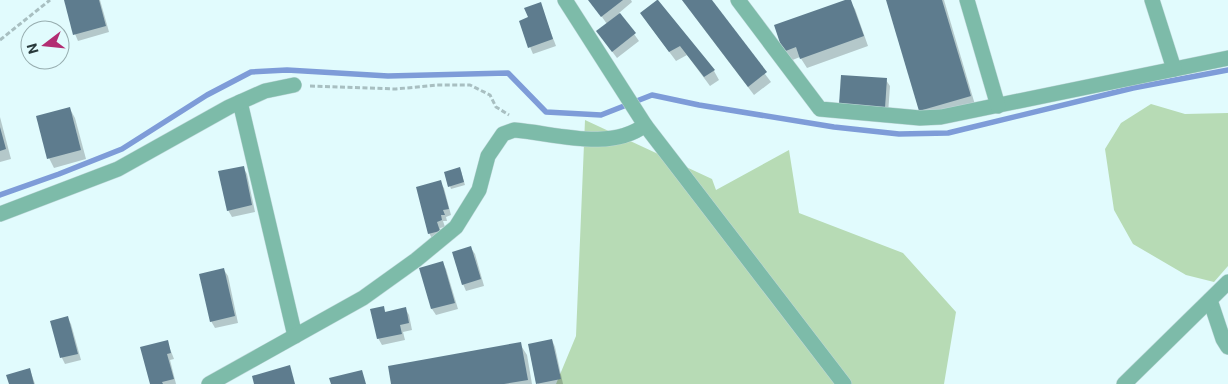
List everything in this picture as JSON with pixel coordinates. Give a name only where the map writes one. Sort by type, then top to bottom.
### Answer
[{"type":"street","points":[[565,0],[645,125],[844,384]]},
{"type":"street","points":[[738,0],[820,109],[920,118],[941,117],[1228,58]]},
{"type":"street","points":[[967,0],[998,106]]},
{"type":"street","points":[[1152,0],[1174,69]]},
{"type":"street","points":[[0,214],[118,169],[240,102],[265,91],[294,85]]},
{"type":"street","points":[[240,102],[295,336]]},
{"type":"street","points":[[209,384],[363,298],[416,260],[456,226],[479,190],[488,156],[502,134],[514,130],[591,140],[617,138],[636,132],[645,125]]},
{"type":"street","points":[[1124,384],[1228,282]]},
{"type":"street","points":[[1210,300],[1223,340],[1228,347]]},
{"type":"path","points":[[0,40],[50,0]]},
{"type":"path","points":[[294,85],[396,89],[437,85],[470,85],[490,95],[496,107],[514,117]]},
{"type":"green space","points":[[1151,104],[1185,114],[1228,113],[1228,266],[1214,282],[1186,275],[1133,244],[1114,210],[1105,149],[1121,123]]},
{"type":"green space","points":[[585,120],[712,179],[716,190],[789,150],[799,213],[903,253],[956,312],[944,384],[556,384],[576,336]]},
{"type":"building","points":[[64,0],[99,0],[106,26],[73,35]]},
{"type":"building","points":[[588,0],[623,0],[601,17]]},
{"type":"building","points":[[657,0],[715,70],[704,77],[680,46],[669,52],[640,13]]},
{"type":"building","points":[[682,0],[712,0],[767,72],[748,87]]},
{"type":"building","points":[[845,0],[851,0],[864,36],[800,59],[796,47],[783,52],[774,25]]},
{"type":"building","points":[[886,0],[942,0],[971,96],[919,111]]},
{"type":"building","points":[[541,2],[553,39],[528,48],[519,21],[528,17],[524,8]]},
{"type":"building","points":[[620,13],[636,33],[612,52],[596,31]]},
{"type":"building","points":[[841,75],[887,78],[885,108],[839,104]]},
{"type":"building","points":[[70,107],[81,150],[47,159],[36,116]]},
{"type":"building","points":[[0,127],[6,149],[0,151]]},
{"type":"building","points":[[244,166],[252,205],[227,211],[218,171]]},
{"type":"building","points":[[460,167],[464,182],[448,187],[444,172]]},
{"type":"building","points":[[441,180],[449,209],[443,210],[445,215],[441,215],[442,220],[437,222],[440,231],[428,234],[416,187]]},
{"type":"building","points":[[471,246],[481,279],[462,285],[452,252]]},
{"type":"building","points":[[443,261],[455,303],[431,309],[419,268]]},
{"type":"building","points":[[224,268],[235,316],[210,322],[199,274]]},
{"type":"building","points":[[384,306],[385,312],[406,307],[409,323],[400,325],[402,334],[377,339],[370,309]]},
{"type":"building","points":[[68,316],[78,354],[60,358],[50,321]]},
{"type":"building","points":[[552,339],[561,379],[536,384],[528,344]]},
{"type":"building","points":[[168,340],[171,353],[167,354],[174,379],[162,382],[163,384],[150,384],[140,347]]},
{"type":"building","points":[[521,342],[528,380],[504,384],[391,384],[388,366]]},
{"type":"building","points":[[290,365],[295,384],[254,384],[252,376]]},
{"type":"building","points":[[30,368],[34,384],[9,384],[6,375]]},
{"type":"building","points":[[362,370],[366,384],[331,384],[329,378]]},
{"type":"waterway","points":[[0,195],[122,149],[207,95],[251,72],[287,70],[388,76],[508,73],[546,112],[601,115],[652,95],[699,105],[834,127],[899,134],[948,133],[1133,88],[1228,70]]}]
